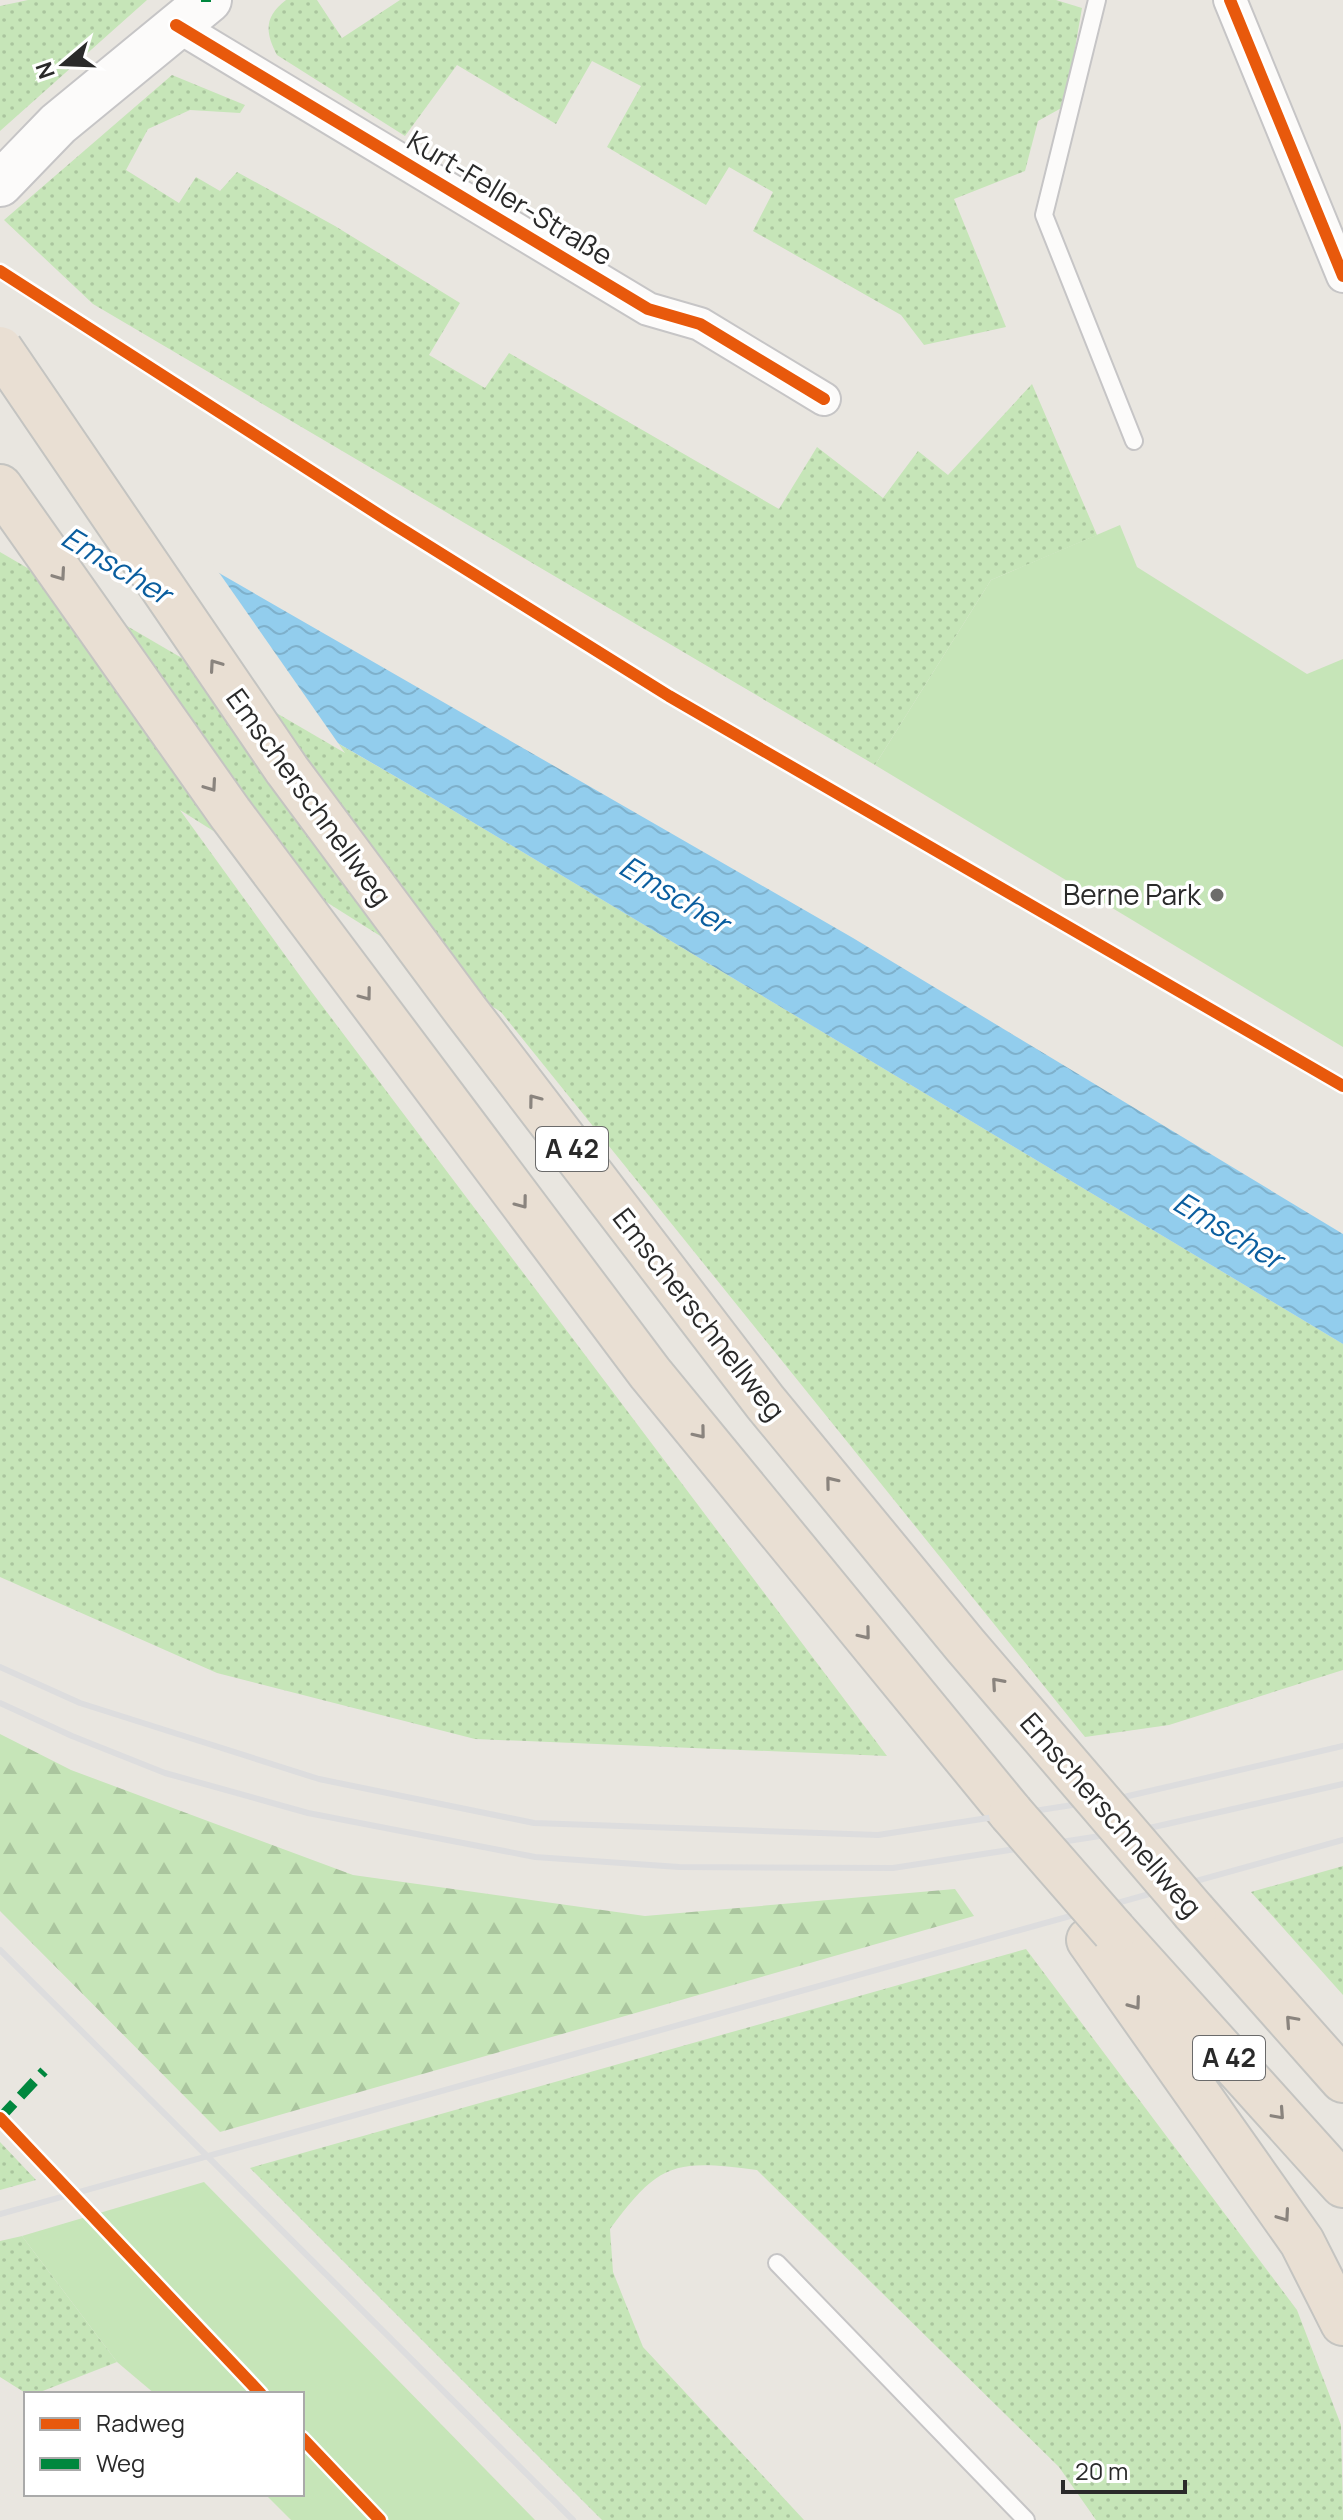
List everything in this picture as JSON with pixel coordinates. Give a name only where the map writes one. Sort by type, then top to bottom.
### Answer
[{"type":"highway","name":"Emscherschnellweg","points":[[0,349],[287,770],[765,1402],[965,1645],[1343,2080]]},
{"type":"highway","name":"A 42","points":[[0,487],[230,813],[650,1373],[1011,1813],[1102,1936],[1343,2185]]},
{"type":"highway","points":[[1102,1936],[1302,2242],[1343,2323]]},
{"type":"street","points":[[1230,0],[1343,276]]},
{"type":"street","points":[[0,184],[58,124],[199,7]]},
{"type":"street","name":"Kurt-Feller-Straße","points":[[199,7],[648,309],[700,324],[824,399]]},
{"type":"lane","points":[[1097,0],[1044,215],[1134,441]]},
{"type":"lane","points":[[777,2263],[1026,2520]]},
{"type":"green space","points":[[28,0],[147,0],[0,131],[0,6]]},
{"type":"green space","points":[[286,0],[317,0],[342,38],[400,0],[1056,0],[1082,8],[1065,106],[1038,121],[1025,171],[954,199],[1006,327],[924,345],[901,315],[753,231],[773,192],[729,167],[706,205],[607,147],[641,86],[592,61],[556,124],[457,65],[405,136],[277,55],[270,39],[269,25],[274,13]]},
{"type":"green space","points":[[172,75],[245,105],[240,113],[190,110],[148,129],[126,170],[179,203],[196,177],[220,191],[237,172],[335,226],[460,303],[429,355],[485,388],[509,353],[779,509],[817,447],[883,498],[918,451],[948,475],[1032,384],[1097,535],[991,580],[875,765],[93,304],[4,220]]},
{"type":"green space","name":"Berne Park","points":[[1120,525],[1137,567],[1307,674],[1343,659],[1343,1047],[875,765],[991,580]]},
{"type":"green space","points":[[0,548],[429,796],[1343,1344],[1343,1670],[1169,1725],[1085,1737],[501,1012],[180,810],[308,987],[887,1756],[475,1739],[217,1673],[0,1577]]},
{"type":"green space","points":[[0,1734],[71,1770],[353,1875],[645,1916],[955,1889],[974,1916],[220,2132],[0,1911]]},
{"type":"green space","points":[[1343,1866],[1343,1995],[1251,1892]]},
{"type":"green space","points":[[1026,1949],[1297,2310],[1341,2425],[1343,2520],[1096,2520],[1059,2467],[757,2170],[706,2165],[671,2170],[656,2178],[627,2207],[610,2229],[613,2272],[643,2347],[804,2520],[602,2520],[250,2168]]},
{"type":"green space","points":[[0,2142],[36,2180],[0,2190]]},
{"type":"green space","points":[[204,2182],[535,2520],[291,2520],[267,2496],[304,2496],[304,2392],[153,2392],[117,2362],[22,2236]]},
{"type":"green space","points":[[22,2236],[117,2362],[40,2392],[24,2392],[0,2377],[0,2241]]},
{"type":"water","name":"Emscher","points":[[0,447],[853,938],[1343,1234],[1343,1344],[429,796],[0,547]]},
{"type":"pier","points":[[0,443],[213,564],[345,753],[0,552]]},
{"type":"railway","points":[[0,1667],[80,1703],[319,1779],[534,1823],[878,1835],[1124,1797],[1343,1746]]},
{"type":"railway","points":[[0,1703],[165,1773],[308,1813],[535,1857],[679,1867],[893,1868],[1145,1829],[1343,1784]]},
{"type":"railway","points":[[0,2214],[1343,1840]]},
{"type":"railway","points":[[0,1950],[573,2520]]},
{"type":"marked path","points":[[0,2118],[44,2071]]},
{"type":"cycle path","points":[[1230,0],[1343,276]]},
{"type":"cycle path","points":[[176,25],[648,309],[700,324],[824,399]]},
{"type":"cycle path","points":[[0,271],[387,520],[669,696],[1343,1086]]},
{"type":"cycle path","points":[[0,2118],[259,2392]]},
{"type":"cycle path","points":[[304,2440],[380,2520]]},
{"type":"place","name":"Berne Park","points":[[1217,895]]}]
